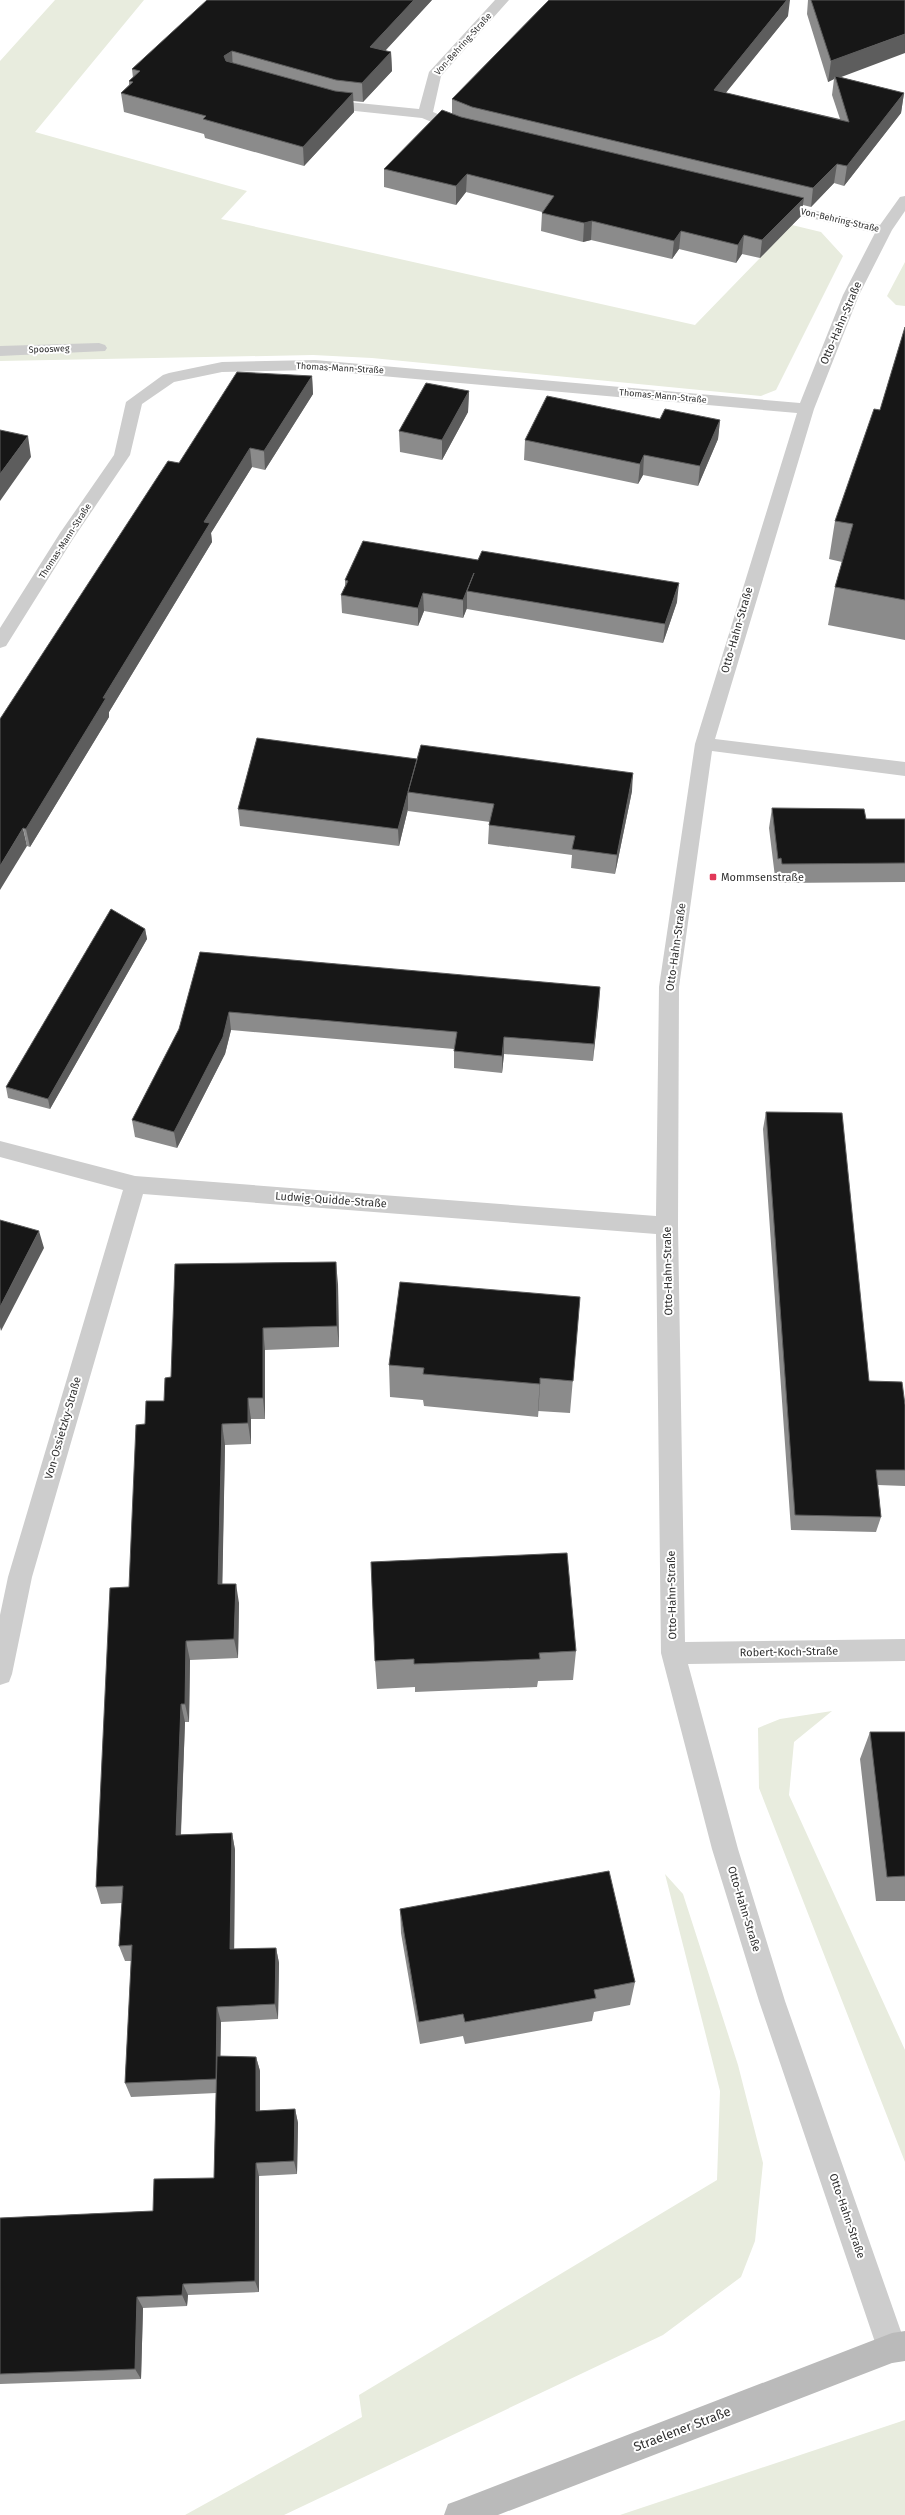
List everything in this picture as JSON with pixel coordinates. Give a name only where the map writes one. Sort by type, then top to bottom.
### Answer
[{"type":"street","name":"Von-Behring-Straße","points":[[425,114],[434,75],[502,0]]},
{"type":"street","points":[[307,97],[336,105],[425,114],[474,133]]},
{"type":"street","name":"Otto-Hahn-Straße","points":[[899,2347],[772,2001],[725,1849],[673,1653],[667,1226],[669,987],[704,744],[748,594],[806,409],[851,295],[884,230],[905,200]]},
{"type":"street","name":"Von-Behring-Straße","points":[[761,202],[884,230]]},
{"type":"street","name":"Spoosweg","points":[[0,351],[99,348]]},
{"type":"street","name":"Thomas-Mann-Straße","points":[[0,642],[66,537],[122,455],[134,402],[170,378],[222,367],[315,365],[806,409]]},
{"type":"street","points":[[704,744],[905,769]]},
{"type":"street","name":"Ludwig-Quidde-Straße","points":[[0,1149],[135,1185],[667,1226]]},
{"type":"street","name":"Von-Ossietzky-Straße","points":[[0,1674],[20,1577],[135,1185]]},
{"type":"street","name":"Robert-Koch-Straße","points":[[673,1653],[905,1650]]},
{"type":"street","name":"Straelener Straße","points":[[459,2515],[899,2347]]},
{"type":"shaded area","points":[[55,0],[144,0],[35,132],[247,191],[221,219],[695,325],[792,225],[821,232],[843,256],[776,390],[761,396],[372,358],[313,355],[0,361],[0,61]]},
{"type":"shaded area","points":[[905,262],[905,306],[896,305],[887,296]]},
{"type":"shaded area","points":[[832,1711],[794,1742],[789,1795],[905,2050],[905,2162],[759,1788],[758,1728],[780,1719]]},
{"type":"shaded area","points":[[665,1874],[683,1894],[738,2065],[763,2163],[755,2241],[741,2277],[663,2335],[284,2515],[185,2515],[362,2417],[359,2395],[717,2180],[720,2091]]},
{"type":"shaded area","points":[[905,2420],[905,2515],[620,2515]]},
{"type":"building","points":[[207,0],[414,0],[370,47],[391,52],[362,83],[336,80],[232,51],[224,56],[226,61],[335,91],[353,93],[303,147],[203,119],[206,116],[121,93],[133,82],[129,81],[140,71],[132,69]]},
{"type":"building","points":[[549,0],[787,0],[714,90],[849,122],[835,76],[904,93],[847,166],[837,164],[813,188],[472,107],[452,99]]},
{"type":"building","points":[[811,0],[905,0],[905,34],[831,61]]},
{"type":"building","points":[[442,110],[461,117],[804,198],[762,240],[744,235],[738,245],[681,231],[674,241],[592,221],[584,223],[542,213],[554,196],[467,174],[456,186],[384,169]]},
{"type":"building","points":[[905,327],[905,600],[835,587],[853,524],[835,521],[874,409],[880,410]]},
{"type":"building","points":[[237,372],[312,376],[264,451],[250,448],[204,522],[210,523],[103,698],[106,698],[26,829],[23,828],[0,866],[0,719],[168,461],[179,463]]},
{"type":"building","points":[[426,383],[469,391],[442,440],[399,431]]},
{"type":"building","points":[[547,396],[660,419],[665,409],[720,420],[700,466],[644,455],[640,464],[525,440]]},
{"type":"building","points":[[0,430],[28,436],[0,474]]},
{"type":"building","points":[[363,541],[478,560],[482,551],[679,583],[665,624],[467,591],[474,573],[463,600],[423,593],[418,608],[341,595],[348,581],[345,580]]},
{"type":"building","points":[[257,738],[417,759],[398,829],[238,809]]},
{"type":"building","points":[[421,745],[633,773],[617,855],[572,849],[575,836],[489,825],[494,804],[408,792]]},
{"type":"building","points":[[772,808],[864,809],[866,819],[905,819],[905,863],[782,864],[781,858],[778,859]]},
{"type":"building","points":[[111,909],[145,929],[48,1099],[6,1087]]},
{"type":"building","points":[[200,952],[600,987],[594,1044],[504,1037],[502,1056],[454,1051],[457,1032],[229,1012],[223,1037],[174,1132],[132,1120],[179,1029]]},
{"type":"building","points":[[766,1112],[842,1113],[869,1381],[902,1382],[905,1405],[905,1470],[876,1470],[881,1517],[795,1515]]},
{"type":"building","points":[[0,1220],[39,1231],[0,1307]]},
{"type":"building","points":[[336,1262],[337,1326],[263,1328],[263,1398],[248,1398],[248,1423],[222,1424],[218,1584],[236,1584],[234,1639],[186,1641],[185,1704],[181,1704],[176,1835],[232,1833],[230,1949],[276,1948],[275,2004],[217,2007],[216,2079],[125,2083],[132,1945],[119,1946],[123,1886],[96,1887],[110,1588],[129,1587],[136,1425],[145,1424],[146,1401],[164,1401],[165,1378],[171,1377],[175,1264]]},
{"type":"building","points":[[400,1282],[580,1297],[573,1381],[540,1378],[540,1384],[423,1374],[424,1368],[389,1365]]},
{"type":"building","points":[[567,1553],[576,1651],[539,1653],[540,1659],[414,1664],[414,1659],[375,1661],[371,1562]]},
{"type":"building","points":[[870,1732],[905,1732],[905,1876],[887,1877]]},
{"type":"building","points":[[609,1871],[635,1982],[594,1990],[596,1998],[465,2022],[463,2014],[419,2022],[400,1909]]},
{"type":"building","points":[[217,2056],[256,2057],[256,2111],[295,2109],[294,2161],[256,2163],[255,2281],[183,2284],[182,2295],[137,2297],[135,2369],[0,2374],[0,2218],[153,2211],[154,2179],[214,2178]]},
{"type":"place","name":"Mommsenstraße","points":[[713,877]]}]
